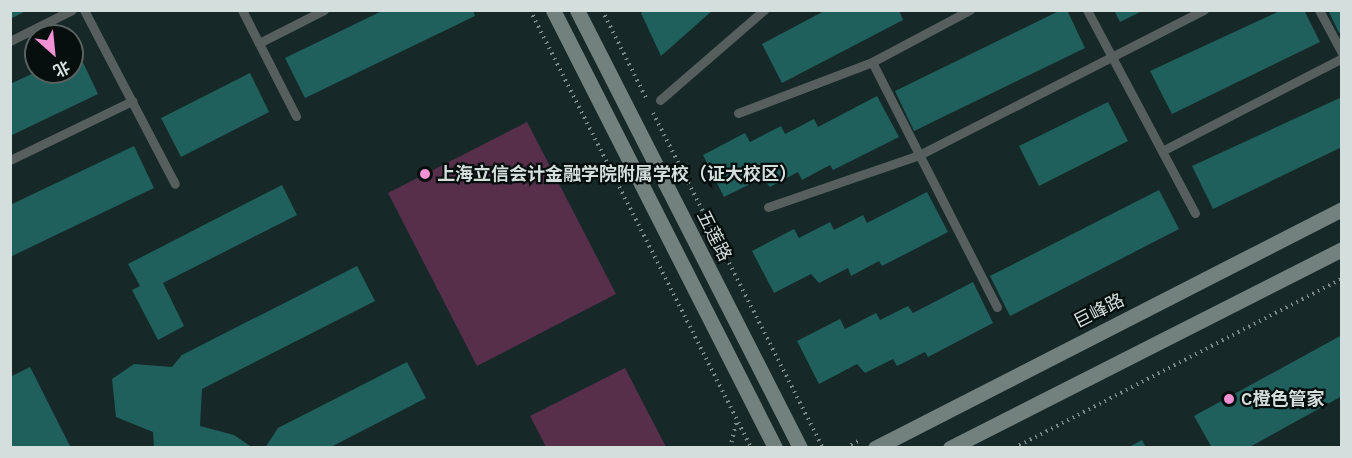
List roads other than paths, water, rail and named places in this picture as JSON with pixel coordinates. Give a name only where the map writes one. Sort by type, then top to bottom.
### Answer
[{"type":"street","points":[[553,10],[775,447]]},
{"type":"street","name":"五莲路","points":[[577,10],[800,447]]},
{"type":"street","name":"巨峰路","points":[[875,447],[1341,209]]},
{"type":"street","points":[[950,447],[1341,249]]},
{"type":"lane","points":[[10,41],[72,10]]},
{"type":"lane","points":[[84,10],[175,184]]},
{"type":"lane","points":[[242,10],[296,116]]},
{"type":"lane","points":[[259,43],[324,10]]},
{"type":"lane","points":[[660,100],[764,10]]},
{"type":"lane","points":[[738,113],[872,62],[970,10]]},
{"type":"lane","points":[[1087,10],[1195,213]]},
{"type":"lane","points":[[768,207],[919,155],[1204,10]]},
{"type":"lane","points":[[1319,10],[1341,53]]},
{"type":"lane","points":[[1162,151],[1341,58]]},
{"type":"lane","points":[[872,62],[997,308]]},
{"type":"lane","points":[[10,160],[132,101]]},
{"type":"place","name":"上海立信会计金融学院附属学校（证大校区）","points":[[425,174]]},
{"type":"place","name":"C橙色管家","points":[[1229,399]]}]
